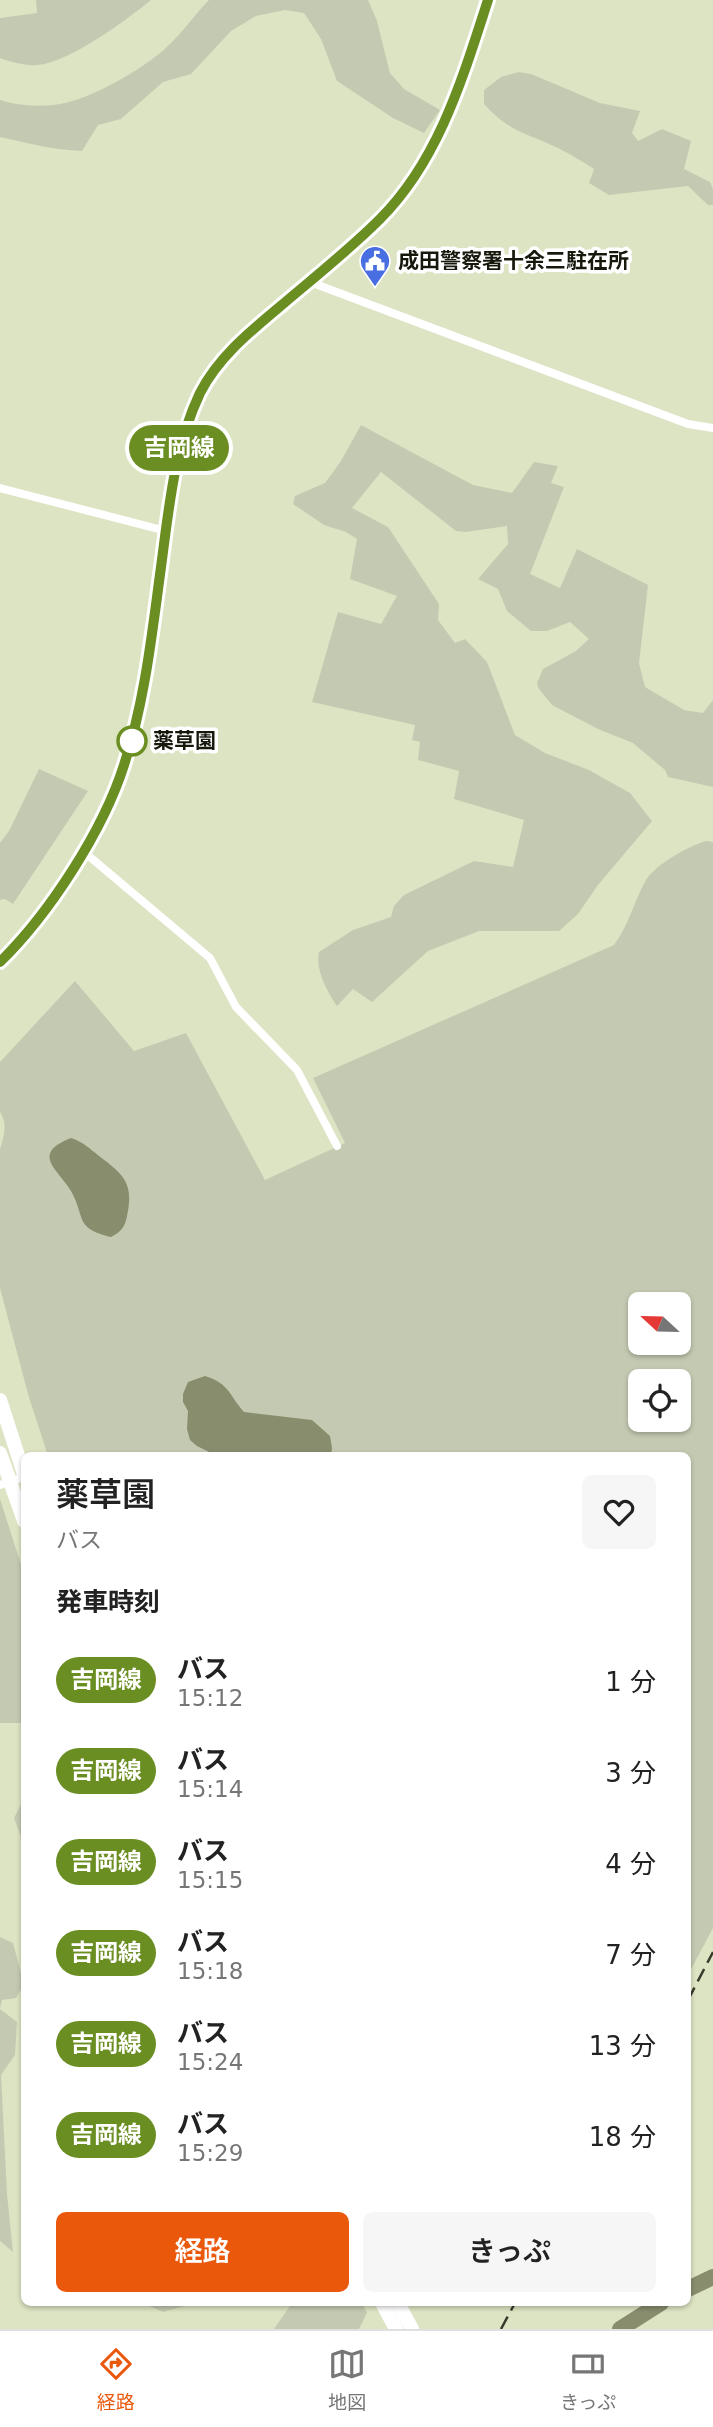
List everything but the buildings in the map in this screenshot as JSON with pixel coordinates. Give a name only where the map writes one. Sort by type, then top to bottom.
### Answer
[{"type":"highway","points":[[0,962],[33,925],[84,852],[123,769],[133,737],[148,658],[179,448],[203,388],[241,339],[381,218],[419,170],[452,103],[488,0]]},
{"type":"highway","points":[[0,1400],[21,1466]]},
{"type":"highway","points":[[0,1453],[21,1512]]},
{"type":"highway","points":[[384,2306],[396,2329]]},
{"type":"highway","points":[[400,2306],[412,2329]]},
{"type":"street","points":[[310,282],[688,424],[713,428]]},
{"type":"street","points":[[0,488],[166,531]]},
{"type":"street","points":[[84,852],[210,958],[236,1007],[297,1070],[337,1146]]},
{"type":"street","points":[[0,1485],[21,1476]]},
{"type":"shaded area","points":[[36,0],[151,0],[113,29],[50,63],[32,65],[0,58],[0,18],[37,13]]},
{"type":"shaded area","points":[[209,0],[368,0],[377,21],[390,73],[404,89],[440,110],[424,133],[393,118],[337,81],[321,39],[304,13],[285,10],[256,16],[231,31],[191,74],[163,82],[121,119],[98,125],[82,151],[51,148],[0,137],[0,100],[22,105],[53,105],[73,101],[104,88],[136,70],[163,50]]},
{"type":"shaded area","points":[[519,72],[531,74],[600,103],[640,111],[632,133],[638,141],[662,129],[691,141],[684,169],[710,182],[713,205],[708,205],[688,186],[609,195],[589,183],[594,169],[560,149],[511,127],[484,104],[484,90],[501,77]]},
{"type":"shaded area","points":[[361,425],[473,485],[512,493],[534,462],[558,466],[551,483],[564,487],[530,574],[560,588],[577,549],[648,585],[639,663],[645,687],[684,710],[703,713],[713,700],[713,787],[668,777],[665,770],[633,743],[598,729],[552,705],[537,683],[543,669],[576,651],[589,639],[570,622],[547,631],[531,631],[507,611],[498,589],[478,579],[508,544],[507,526],[456,531],[381,472],[352,508],[388,527],[439,604],[438,620],[455,643],[465,639],[487,662],[515,735],[545,753],[589,770],[630,793],[652,821],[598,885],[578,914],[559,931],[479,931],[428,951],[372,1002],[353,989],[337,1006],[320,973],[319,952],[353,930],[391,917],[394,906],[404,895],[474,861],[513,867],[524,820],[454,799],[459,771],[418,760],[420,742],[412,740],[415,725],[312,702],[338,612],[381,624],[397,596],[350,579],[357,539],[346,532],[324,525],[293,504],[295,496],[325,483]]},
{"type":"shaded area","points":[[39,769],[88,791],[13,904],[5,899],[0,900],[0,843],[9,831]]},
{"type":"shaded area","points":[[713,842],[713,1928],[691,1969],[691,1452],[47,1452],[28,1394],[0,1288],[0,1149],[5,1126],[0,1112],[0,1062],[75,981],[134,1051],[186,1033],[265,1180],[345,1143],[313,1078],[614,945],[646,880],[673,856],[699,843]]},
{"type":"shaded area","points":[[71,1138],[79,1141],[115,1169],[128,1188],[129,1205],[125,1223],[120,1231],[111,1237],[86,1226],[76,1200],[51,1162],[52,1150]]},
{"type":"shaded area","points":[[205,1376],[219,1382],[244,1412],[312,1420],[330,1436],[332,1452],[209,1452],[190,1440],[187,1429],[188,1411],[183,1402],[188,1382]]},
{"type":"shaded area","points":[[0,1499],[21,1565],[21,1723],[0,1723]]},
{"type":"shaded area","points":[[21,1804],[21,1837],[14,1818]]},
{"type":"shaded area","points":[[0,1937],[13,1943],[21,1973],[21,1989],[16,1998],[2,2000],[0,2008]]},
{"type":"shaded area","points":[[0,2009],[17,2022],[15,2055],[1,2075],[13,2252],[0,2241]]},
{"type":"shaded area","points":[[150,2306],[184,2306],[163,2312]]},
{"type":"shaded area","points":[[290,2306],[364,2306],[367,2313],[359,2329],[274,2329]]},
{"type":"waterway","points":[[691,2288],[713,2277]]},
{"type":"waterway","points":[[620,2329],[656,2306]]},
{"type":"railway","points":[[691,1994],[713,1952]]},
{"type":"railway","points":[[501,2329],[513,2306]]},
{"type":"bus line","name":"吉岡線","points":[[0,962],[26,934],[74,868],[123,769],[133,737],[144,682],[179,448],[203,388],[241,339],[361,237],[404,191],[419,170],[442,127],[463,76],[488,0]]},
{"type":"place","name":"成田警察署十余三駐在所","points":[[375,288]]},
{"type":"place","name":"薬草園","points":[[132,741]]}]
